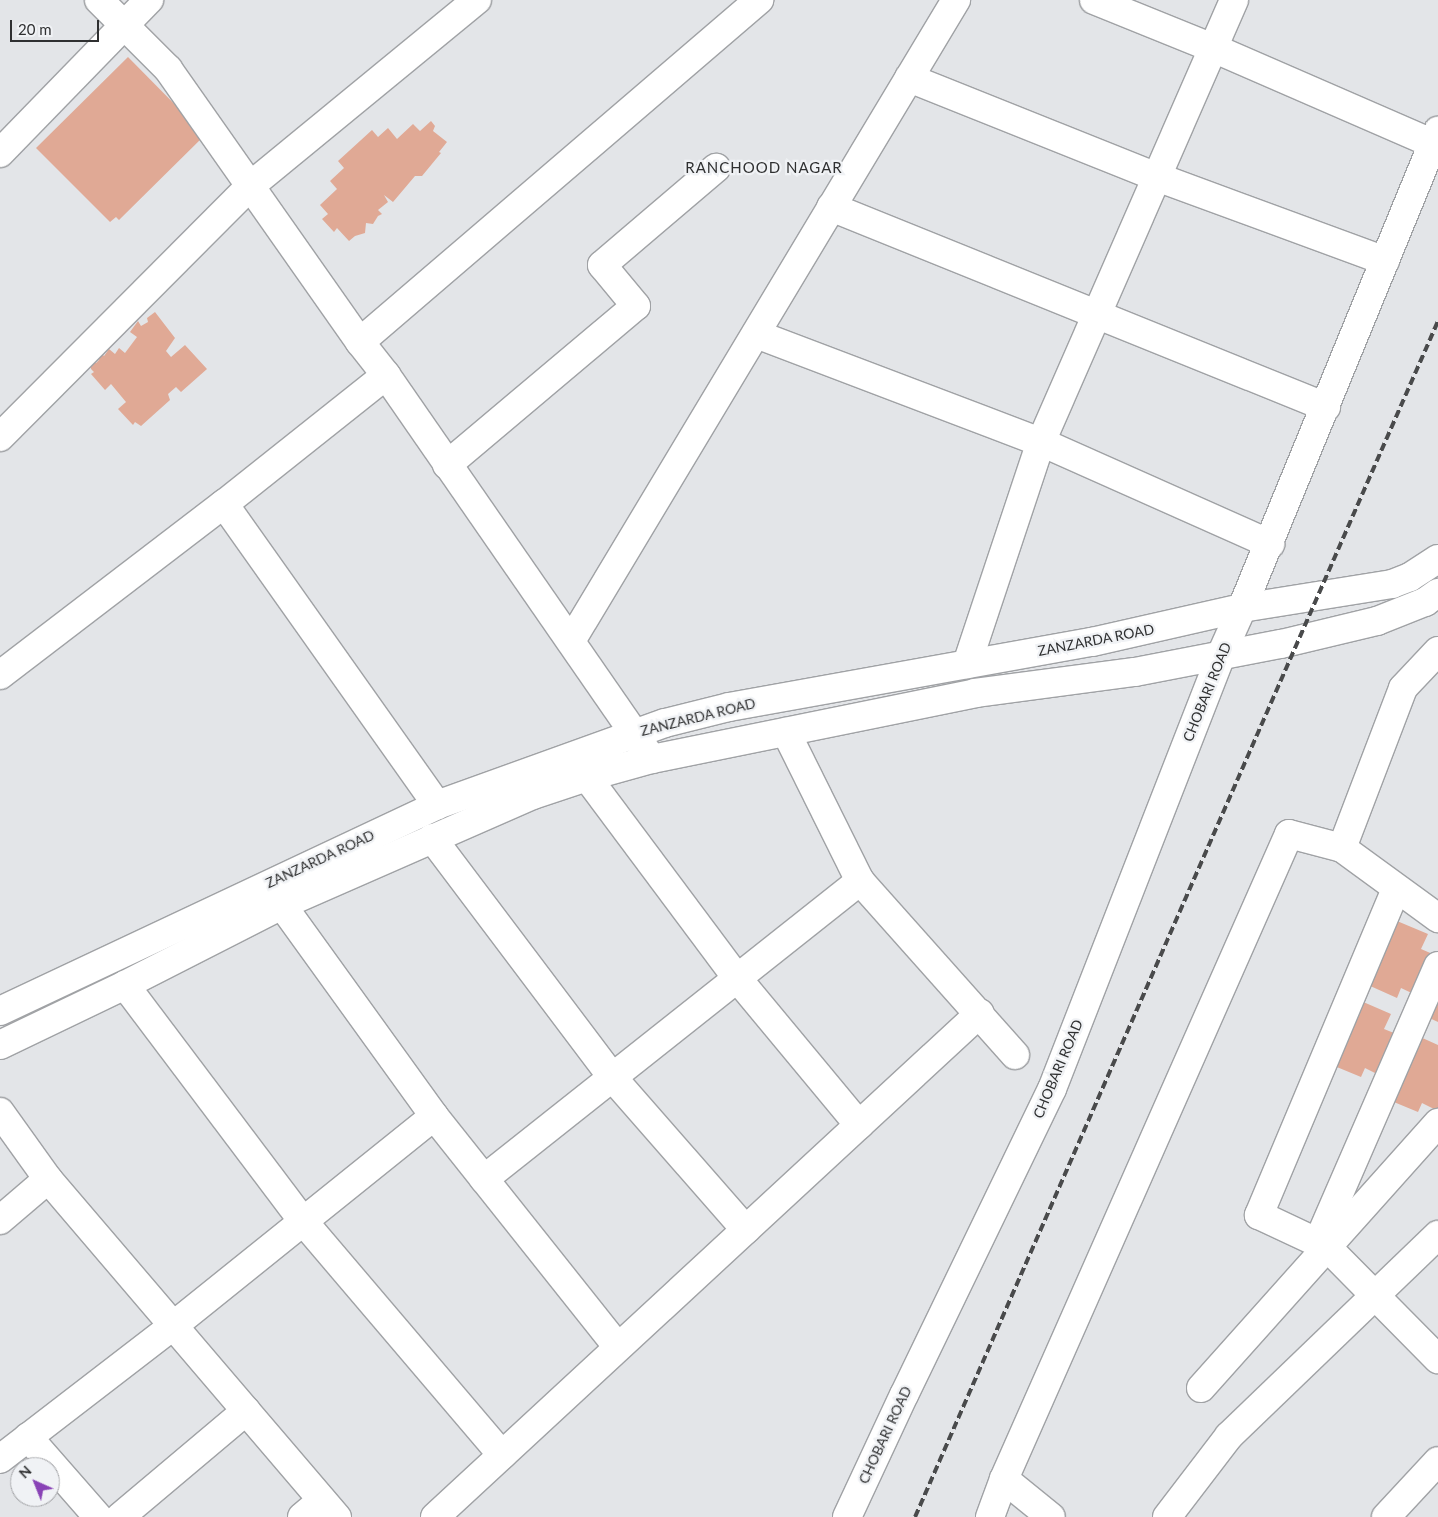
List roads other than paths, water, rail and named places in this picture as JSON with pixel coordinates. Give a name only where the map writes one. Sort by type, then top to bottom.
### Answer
[{"type":"street","points":[[100,0],[168,69],[360,342],[386,375],[652,759]]},
{"type":"street","points":[[0,153],[149,0]]},
{"type":"street","points":[[0,437],[249,186],[477,0]]},
{"type":"street","points":[[360,342],[758,0]]},
{"type":"street","points":[[571,641],[956,0]]},
{"type":"street","points":[[1094,0],[1435,137]]},
{"type":"street","points":[[967,664],[1041,442],[1234,0]]},
{"type":"street","points":[[909,78],[1157,177],[1385,261]]},
{"type":"street","name":"CHOBARI ROAD","points":[[847,1517],[1052,1089],[1221,655],[1270,544],[1435,137]]},
{"type":"street","points":[[447,465],[636,306],[602,265],[716,168]]},
{"type":"street","points":[[831,207],[1326,408]]},
{"type":"street","points":[[756,334],[1041,442],[1270,544]]},
{"type":"street","points":[[0,675],[224,504],[386,375]]},
{"type":"street","points":[[224,504],[437,805]]},
{"type":"street","name":"ZANZARDA ROAD","points":[[0,1011],[437,805],[665,722],[729,708],[1092,642],[1242,608],[1392,584],[1410,577],[1438,559]]},
{"type":"street","points":[[0,1045],[282,905],[533,795],[587,777],[652,759],[975,693],[1135,672],[1281,644],[1377,621],[1425,602],[1438,593]]},
{"type":"street","points":[[1342,848],[1403,688],[1438,651]]},
{"type":"street","points":[[786,732],[860,880],[1016,1055]]},
{"type":"street","points":[[587,777],[737,978],[859,1125]]},
{"type":"street","points":[[990,1517],[1004,1479],[1289,834],[1342,848],[1438,918]]},
{"type":"street","points":[[432,838],[612,1077],[746,1230]]},
{"type":"street","points":[[484,1179],[860,880]]},
{"type":"street","points":[[1396,889],[1259,1215],[1323,1245],[1438,1359]]},
{"type":"street","points":[[282,905],[434,1116],[618,1347]]},
{"type":"street","points":[[1323,1245],[1438,966]]},
{"type":"street","points":[[124,985],[303,1221],[502,1455]]},
{"type":"street","points":[[435,1517],[980,1013]]},
{"type":"street","points":[[0,1112],[48,1179],[246,1411],[320,1511]]},
{"type":"street","points":[[0,1459],[174,1326],[434,1116]]},
{"type":"street","points":[[1201,1388],[1323,1245],[1438,1122]]},
{"type":"street","points":[[0,1220],[48,1179]]},
{"type":"street","points":[[1167,1517],[1230,1436],[1438,1235]]},
{"type":"street","points":[[120,1517],[246,1411]]},
{"type":"street","points":[[28,1437],[98,1517]]},
{"type":"street","points":[[1386,1517],[1438,1461]]},
{"type":"street","points":[[1004,1479],[1051,1517]]},
{"type":"railway","points":[[915,1517],[1438,321]]},
{"type":"district","name":"RANCHOOD NAGAR","points":[[764,168]]}]
